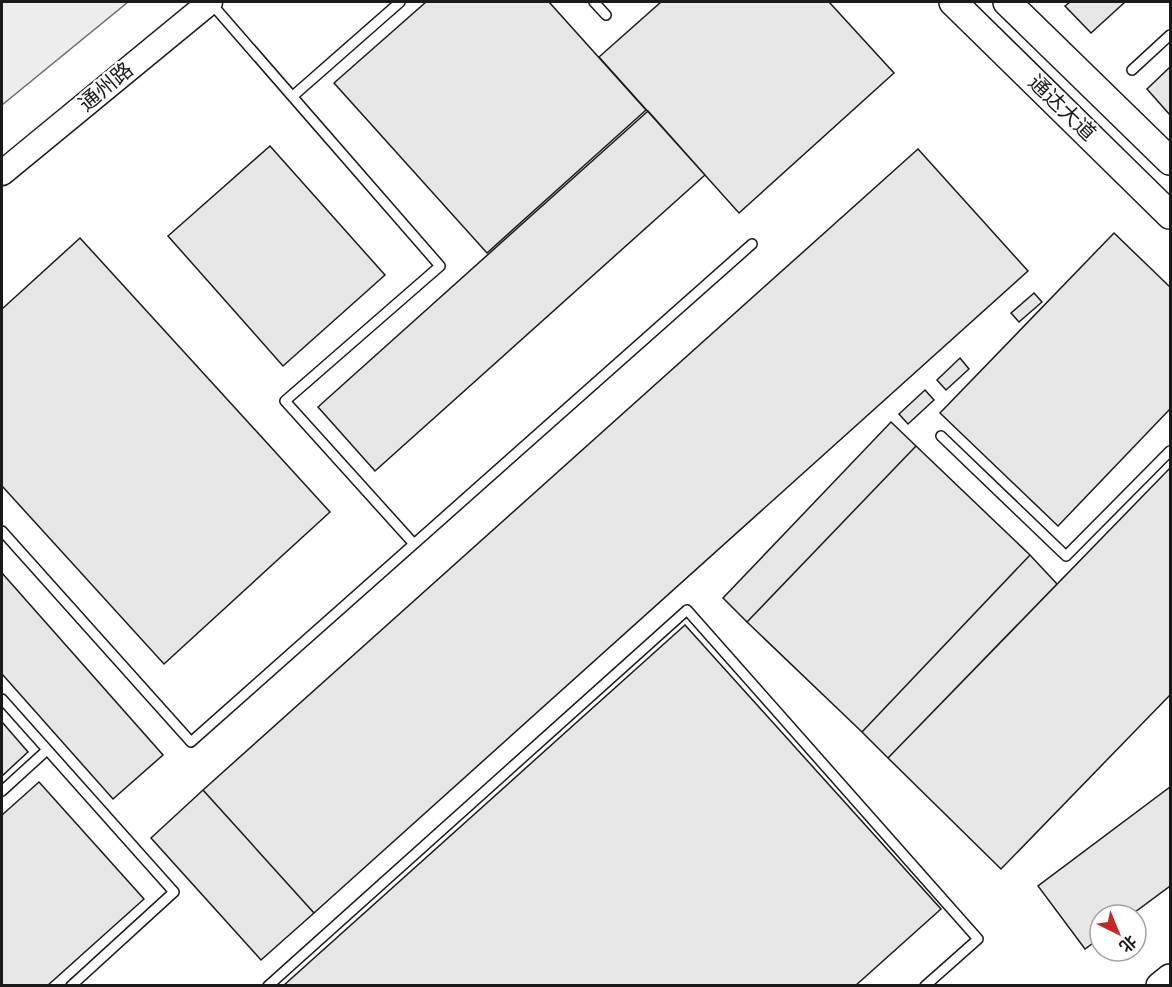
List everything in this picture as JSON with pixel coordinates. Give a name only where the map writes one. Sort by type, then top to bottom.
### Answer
[{"type":"main road","name":"通达大道","points":[[953,2],[1170,215]]},
{"type":"main road","name":"通达大道","points":[[1007,2],[1170,161]]},
{"type":"main road","points":[[1160,986],[1170,978]]},
{"type":"street","name":"通州路","points":[[2,173],[210,2]]},
{"type":"lane","points":[[210,2],[440,266],[285,401],[414,544]]},
{"type":"lane","points":[[293,96],[400,2]]},
{"type":"lane","points":[[594,2],[606,15]]},
{"type":"lane","points":[[1132,70],[1170,35]]},
{"type":"lane","points":[[2,531],[191,742],[752,244]]},
{"type":"lane","points":[[941,436],[1066,556],[1170,451]]},
{"type":"lane","points":[[268,986],[687,610],[978,939],[925,986]]},
{"type":"lane","points":[[2,699],[174,892],[71,986]]},
{"type":"lane","points":[[2,791],[47,750]]},
{"type":"shaded area","points":[[2,2],[128,2],[2,105]]},
{"type":"building","points":[[426,2],[549,2],[646,110],[487,253],[334,83]]},
{"type":"building","points":[[661,2],[829,2],[894,73],[739,213],[599,57]]},
{"type":"building","points":[[1070,2],[1125,2],[1091,33],[1065,6]]},
{"type":"building","points":[[1170,67],[1170,115],[1147,89]]},
{"type":"building","points":[[648,111],[705,175],[375,471],[318,407]]},
{"type":"building","points":[[270,146],[385,275],[283,366],[168,236]]},
{"type":"building","points":[[918,149],[1028,271],[314,913],[203,790]]},
{"type":"building","points":[[1114,233],[1170,287],[1170,409],[1058,526],[940,413]]},
{"type":"building","points":[[80,238],[330,512],[164,664],[2,486],[2,309]]},
{"type":"building","points":[[1034,293],[1042,302],[1019,322],[1011,313]]},
{"type":"building","points":[[960,358],[969,369],[946,390],[937,380]]},
{"type":"building","points":[[925,390],[934,400],[908,424],[899,414]]},
{"type":"building","points":[[891,422],[916,446],[747,622],[723,598]]},
{"type":"building","points":[[916,446],[1030,555],[862,732],[747,622]]},
{"type":"building","points":[[1170,468],[1170,695],[1001,869],[888,758]]},
{"type":"building","points":[[1030,555],[1057,584],[888,758],[862,732]]},
{"type":"building","points":[[2,573],[163,755],[113,799],[2,674]]},
{"type":"building","points":[[685,625],[941,909],[855,986],[283,986]]},
{"type":"building","points":[[2,722],[28,752],[2,776]]},
{"type":"building","points":[[39,782],[144,899],[47,986],[2,986],[2,815]]},
{"type":"building","points":[[1170,787],[1170,886],[1147,903],[1088,903],[1088,947],[1085,949],[1038,886]]},
{"type":"building","points":[[203,790],[314,913],[261,960],[151,838]]}]
